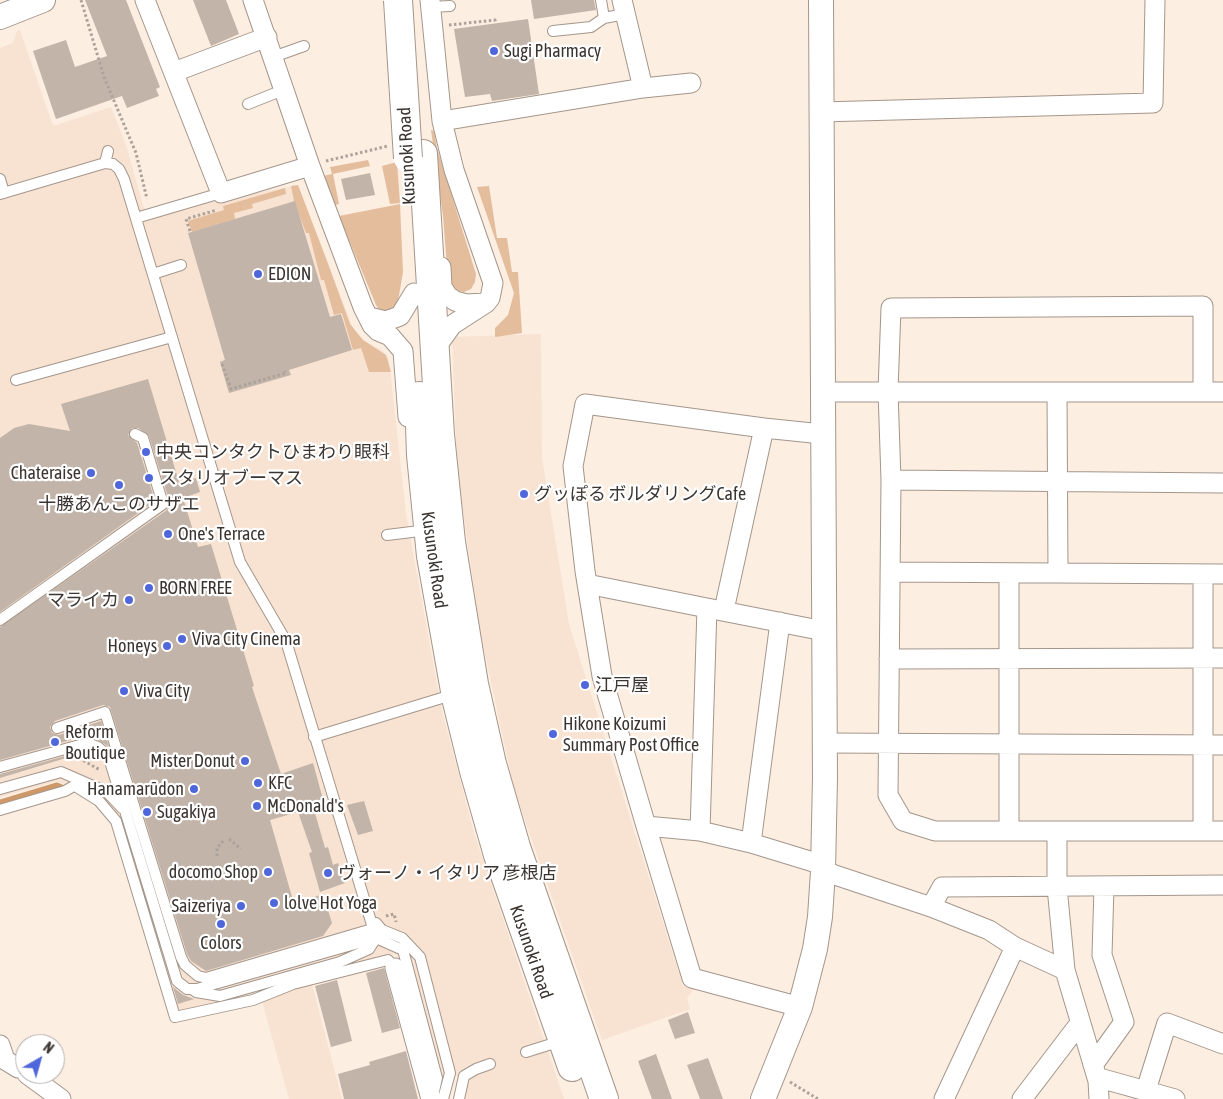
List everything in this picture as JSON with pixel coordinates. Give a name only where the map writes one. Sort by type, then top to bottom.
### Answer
[{"type":"main road","name":"Kusunoki Road","points":[[398,0],[422,455],[428,530],[456,693],[474,771],[498,856],[584,1099]]},
{"type":"main road","name":"Kusunoki Road","points":[[425,2],[407,152],[424,184],[434,350],[451,542],[474,684],[492,764],[516,847],[604,1099]]},
{"type":"street","points":[[9,14],[42,0]]},
{"type":"street","points":[[145,0],[221,199],[317,167]]},
{"type":"street","points":[[253,0],[267,37],[283,90],[317,167],[353,283],[369,317],[378,330],[390,336],[403,351],[408,425],[411,436],[422,455]]},
{"type":"street","points":[[763,1099],[800,1007],[816,941],[823,868],[825,743],[821,0]]},
{"type":"street","points":[[821,112],[1152,103],[1155,0]]},
{"type":"street","points":[[425,2],[442,121],[454,170],[493,283],[490,298],[486,303],[452,325],[434,350]]},
{"type":"street","points":[[624,7],[643,88]]},
{"type":"street","points":[[174,72],[196,60],[267,37]]},
{"type":"street","points":[[442,121],[563,97],[691,83]]},
{"type":"street","points":[[424,184],[437,220],[442,287],[448,296],[455,301],[466,304],[486,303]]},
{"type":"street","points":[[369,317],[386,321],[400,316],[414,293]]},
{"type":"street","points":[[1203,392],[1202,306],[891,308],[888,392],[891,480],[888,795],[902,821],[935,831],[1223,831]]},
{"type":"street","points":[[823,392],[1223,392]]},
{"type":"street","points":[[1057,392],[1058,573]]},
{"type":"street","points":[[800,1007],[692,978],[602,676],[573,466],[585,404],[822,434]]},
{"type":"street","points":[[700,831],[716,609],[764,428]]},
{"type":"street","points":[[891,480],[1223,483]]},
{"type":"street","points":[[890,572],[1223,574]]},
{"type":"street","points":[[1009,574],[1009,830]]},
{"type":"street","points":[[1203,574],[1203,830]]},
{"type":"street","points":[[588,584],[824,632]]},
{"type":"street","points":[[751,843],[780,622]]},
{"type":"street","points":[[889,659],[1223,658]]},
{"type":"street","points":[[825,743],[1008,746],[1223,745]]},
{"type":"street","points":[[646,826],[700,831],[751,843],[931,907],[989,930],[1015,948],[1065,970]]},
{"type":"street","points":[[1057,831],[1057,887],[1065,970],[1097,1082]]},
{"type":"street","points":[[931,907],[942,887],[1104,888],[1223,886]]},
{"type":"street","points":[[1097,1082],[1124,1022],[1102,955],[1104,888]]},
{"type":"street","points":[[944,1099],[1015,948]]},
{"type":"street","points":[[395,968],[410,1038],[431,1099]]},
{"type":"street","points":[[1022,1099],[1080,1023]]},
{"type":"street","points":[[1146,1090],[1167,1023],[1223,1044]]},
{"type":"street","points":[[0,1045],[5,1060],[15,1065]]},
{"type":"street","points":[[1097,1082],[1102,1079],[1175,1099]]},
{"type":"street","points":[[42,1084],[61,1099]]},
{"type":"lane","points":[[601,0],[604,18]]},
{"type":"lane","points":[[425,2],[450,6]]},
{"type":"lane","points":[[554,31],[591,27],[624,7]]},
{"type":"lane","points":[[0,28],[9,14]]},
{"type":"lane","points":[[273,57],[304,46]]},
{"type":"lane","points":[[248,104],[283,90]]},
{"type":"lane","points":[[105,163],[108,151]]},
{"type":"lane","points":[[0,179],[2,193],[39,182],[74,166],[105,163],[112,164],[119,169],[136,218],[240,562],[286,641],[368,915],[376,931],[403,950],[438,1078],[431,1099]]},
{"type":"lane","points":[[36,172],[39,182]]},
{"type":"lane","points":[[136,218],[184,200],[221,199]]},
{"type":"lane","points":[[153,274],[181,265]]},
{"type":"lane","points":[[16,380],[172,337]]},
{"type":"lane","points":[[0,620],[163,504],[143,438],[135,434]]},
{"type":"lane","points":[[387,535],[428,530]]},
{"type":"lane","points":[[314,737],[456,693]]},
{"type":"lane","points":[[57,728],[105,712],[181,957],[190,972],[206,978],[325,948]]},
{"type":"lane","points":[[0,767],[87,743],[98,747],[105,753],[109,758],[177,981],[187,989],[197,989],[376,931],[402,938],[420,957],[450,1073],[443,1099]]},
{"type":"lane","points":[[0,789],[61,772],[74,786],[100,802],[116,822],[175,1017],[245,1004],[293,984],[388,960],[395,968]]},
{"type":"lane","points":[[0,810],[74,786],[107,792],[130,818],[179,977],[196,992],[220,996],[340,962],[369,949],[376,931]]},
{"type":"lane","points":[[526,1052],[562,1040]]},
{"type":"lane","points":[[459,1099],[464,1076],[490,1064]]},
{"type":"path","points":[[81,0],[104,76],[136,153],[147,198]]},
{"type":"path","points":[[446,25],[495,20],[495,24]]},
{"type":"path","points":[[317,167],[322,162],[407,152]]},
{"type":"path","points":[[190,231],[186,219],[221,209],[221,199]]},
{"type":"path","points":[[222,364],[231,389],[286,373],[285,371]]},
{"type":"path","points":[[87,762],[104,772]]},
{"type":"path","points":[[229,839],[241,849]]},
{"type":"path","points":[[217,856],[217,848],[223,840]]},
{"type":"path","points":[[776,1067],[797,1088],[818,1099]]},
{"type":"shaded area","points":[[20,30],[53,126],[111,107],[126,145],[146,215],[298,185],[354,331],[363,340],[383,351],[389,359],[406,514],[442,711],[474,833],[564,1099],[453,1099],[459,1076],[434,1077],[400,957],[394,954],[291,982],[251,997],[176,1014],[118,819],[79,790],[57,781],[0,797],[0,48],[13,43],[17,31]]},
{"type":"shaded area","points":[[431,130],[434,131],[437,148],[476,274],[475,282],[471,289],[464,292],[457,291],[451,287],[448,279],[443,216]]},
{"type":"shaded area","points":[[368,160],[370,166],[333,174],[339,204],[335,205],[323,176],[332,174],[330,167]]},
{"type":"shaded area","points":[[397,162],[400,203],[390,204],[382,166]]},
{"type":"shaded area","points":[[298,185],[350,324],[363,340],[386,355],[391,372],[369,372],[361,348],[353,350],[342,313],[334,315],[324,280],[321,280],[309,233],[306,233],[294,201],[291,186]]},
{"type":"shaded area","points":[[489,186],[497,238],[507,238],[512,272],[518,272],[522,333],[495,337],[495,328],[508,315],[514,293],[477,187]]},
{"type":"shaded area","points":[[285,188],[286,194],[252,204],[253,208],[234,213],[235,219],[192,232],[188,221],[224,210],[223,206]]},
{"type":"shaded area","points":[[400,204],[403,272],[397,307],[389,312],[379,310],[376,305],[339,216]]},
{"type":"shaded area","points":[[541,334],[542,458],[569,624],[683,986],[694,989],[687,998],[690,1009],[602,1040],[514,789],[480,631],[457,469],[452,337]]},
{"type":"shaded area","points":[[312,984],[342,1099],[289,1099],[262,1001],[297,987]]},
{"type":"building","points":[[85,0],[126,0],[160,87],[156,89],[159,96],[127,108],[122,96],[56,119],[33,51],[66,40],[75,67],[107,56]]},
{"type":"building","points":[[193,0],[226,0],[239,34],[211,46]]},
{"type":"building","points":[[531,0],[594,0],[596,10],[534,19]]},
{"type":"building","points":[[528,19],[539,94],[492,101],[490,94],[465,97],[454,29]]},
{"type":"building","points":[[370,173],[375,195],[346,200],[341,179]]},
{"type":"building","name":"EDION","points":[[295,201],[330,317],[341,314],[352,350],[289,370],[291,375],[229,393],[220,362],[225,360],[188,233]]},
{"type":"building","name":"Viva City","points":[[148,379],[179,482],[196,478],[200,492],[183,498],[198,547],[211,544],[254,686],[252,687],[281,774],[313,763],[324,803],[313,806],[325,848],[328,847],[333,865],[338,863],[345,883],[320,892],[309,853],[312,852],[298,812],[270,820],[294,904],[323,894],[332,923],[323,936],[206,971],[191,961],[187,954],[110,707],[103,705],[55,721],[50,727],[52,733],[59,735],[101,721],[109,747],[100,741],[85,736],[0,760],[0,627],[167,510],[170,503],[149,436],[138,428],[132,428],[128,435],[137,443],[155,501],[0,612],[0,438],[14,428],[29,424],[70,431],[61,404]]},
{"type":"building","points":[[89,751],[0,778],[0,774]]},
{"type":"building","points":[[364,801],[373,831],[358,835],[347,805]]},
{"type":"building","points":[[384,968],[400,1028],[382,1033],[366,973]]},
{"type":"building","points":[[337,980],[352,1041],[331,1047],[315,986]]},
{"type":"building","points":[[173,987],[183,995],[194,999],[178,1004]]},
{"type":"building","points":[[688,1012],[695,1033],[675,1039],[668,1020]]},
{"type":"building","points":[[406,1051],[418,1099],[344,1099],[338,1074],[370,1065],[369,1062]]},
{"type":"building","points":[[656,1054],[672,1099],[652,1099],[638,1061]]},
{"type":"building","points":[[708,1058],[723,1099],[700,1099],[687,1065]]},
{"type":"waterway","points":[[0,802],[57,785],[67,789]]},
{"type":"place","name":"Sugi Pharmacy","points":[[494,51]]},
{"type":"place","name":"EDION","points":[[258,274]]},
{"type":"place","name":"中央コンタクトひまわり眼科","points":[[146,452]]},
{"type":"place","name":"Chateraise","points":[[91,473]]},
{"type":"place","name":"スタリオブーマス","points":[[149,478]]},
{"type":"place","name":"十勝あんこのサザエ","points":[[119,485]]},
{"type":"place","name":"グッぽる ボルダリングCafe","points":[[524,494]]},
{"type":"place","name":"One's Terrace","points":[[168,534]]},
{"type":"place","name":"BORN FREE","points":[[149,588]]},
{"type":"place","name":"マライカ","points":[[129,600]]},
{"type":"place","name":"Viva City Cinema","points":[[182,639]]},
{"type":"place","name":"Honeys","points":[[167,646]]},
{"type":"place","name":"江戸屋","points":[[585,685]]},
{"type":"place","name":"Viva City","points":[[124,691]]},
{"type":"place","name":"Hikone Koizumi Summary Post Office","points":[[553,734]]},
{"type":"place","name":"Reform Boutique","points":[[55,742]]},
{"type":"place","name":"Mister Donut","points":[[245,761]]},
{"type":"place","name":"KFC","points":[[258,783]]},
{"type":"place","name":"Hanamarūdon","points":[[194,789]]},
{"type":"place","name":"McDonald's","points":[[257,806]]},
{"type":"place","name":"Sugakiya","points":[[147,812]]},
{"type":"place","name":"docomo Shop","points":[[268,872]]},
{"type":"place","name":"ヴォーノ・イタリア 彦根店","points":[[328,873]]},
{"type":"place","name":"lolve Hot Yoga","points":[[274,903]]},
{"type":"place","name":"Saizeriya","points":[[241,906]]},
{"type":"place","name":"Colors","points":[[221,924]]}]
